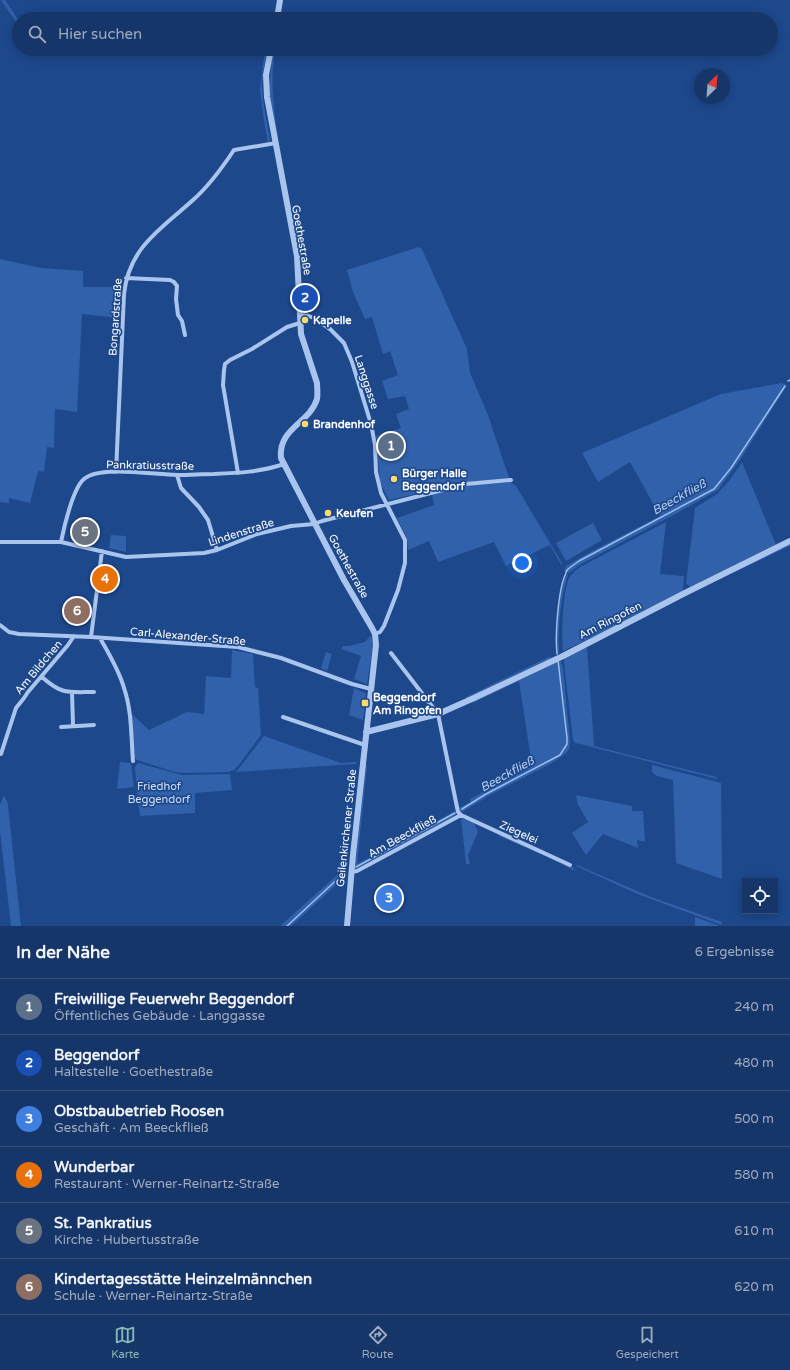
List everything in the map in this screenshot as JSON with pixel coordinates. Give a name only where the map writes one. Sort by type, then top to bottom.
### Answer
[{"type":"street","points":[[277,12],[280,0]]},
{"type":"street","name":"Goethestraße","points":[[270,56],[266,75],[266,97],[297,256],[300,334],[317,383],[316,400],[311,410],[287,435],[282,443],[280,450],[281,458],[300,493],[314,524],[375,634],[376,645],[366,732]]},
{"type":"street","name":"Bongardstraße","points":[[116,472],[124,294],[126,278],[137,254],[148,240],[193,200],[212,180],[234,150],[276,143]]},
{"type":"street","points":[[126,278],[170,280],[174,282],[176,286],[178,315],[182,321],[185,335]]},
{"type":"street","name":"Langgasse","points":[[300,315],[309,316],[316,319],[330,329],[344,344],[352,362],[371,424],[375,445],[376,472],[381,493],[404,540],[405,563],[398,590],[388,618],[380,632],[375,634]]},
{"type":"street","points":[[238,473],[222,385],[225,364],[287,327],[300,323]]},
{"type":"street","name":"Pankratiusstraße","points":[[61,542],[67,518],[79,484],[91,475],[116,472],[177,475],[238,473],[263,470],[284,464]]},
{"type":"street","points":[[177,475],[181,488],[199,507],[208,520],[217,550]]},
{"type":"street","name":"Lindenstraße","points":[[0,542],[61,542],[126,557],[204,553],[217,550],[257,534],[291,526],[314,524],[322,520],[466,484],[511,480]]},
{"type":"street","name":"Am Ringofen","points":[[366,732],[438,714],[480,696],[790,541]]},
{"type":"street","points":[[91,637],[102,552]]},
{"type":"street","name":"Carl-Alexander-Straße","points":[[0,625],[10,632],[19,634],[91,637],[238,647],[281,658],[352,684],[371,689]]},
{"type":"street","name":"Am Bildchen","points":[[2,754],[16,708],[74,636]]},
{"type":"street","points":[[100,638],[124,687],[129,716],[133,761]]},
{"type":"street","points":[[391,653],[438,714],[458,812],[460,815]]},
{"type":"street","points":[[42,677],[57,689],[62,691],[94,692]]},
{"type":"street","points":[[72,692],[73,726]]},
{"type":"street","points":[[283,717],[364,745]]},
{"type":"street","points":[[61,727],[94,726]]},
{"type":"street","name":"Geilenkirchener Straße","points":[[347,926],[351,872],[366,732]]},
{"type":"street","name":"Am Beeckfließ","points":[[351,872],[357,871],[460,815]]},
{"type":"street","name":"Ziegelei","points":[[460,815],[570,865]]},
{"type":"green space","points":[[1,0],[5,0],[13,12],[12,16]]},
{"type":"green space","points":[[264,56],[266,56],[262,90],[270,140],[268,142],[264,121],[260,90]]},
{"type":"green space","points":[[272,56],[274,56],[273,89],[281,155],[278,149],[270,105],[269,88]]},
{"type":"green space","points":[[419,247],[422,249],[467,349],[470,373],[488,415],[509,478],[464,483],[389,500],[380,482],[376,436],[401,428],[396,414],[409,409],[405,396],[388,399],[382,381],[398,375],[390,351],[383,354],[372,317],[365,319],[353,292],[347,270]]},
{"type":"green space","points":[[0,259],[41,268],[83,271],[83,287],[122,287],[120,318],[82,314],[77,412],[55,409],[54,448],[47,447],[44,472],[38,471],[30,503],[9,498],[9,503],[0,502]]},
{"type":"green space","points":[[782,383],[786,385],[786,387],[740,460],[718,490],[581,564],[569,573],[564,571],[566,566],[585,555],[660,516],[630,462],[598,482],[582,453],[721,394]]},
{"type":"green space","points":[[742,462],[776,545],[690,587],[686,583],[695,508],[717,494],[729,481]]},
{"type":"green space","points":[[510,482],[516,486],[562,563],[562,566],[550,545],[506,566],[494,542],[438,562],[429,541],[408,550],[407,538],[397,518],[434,505],[432,494],[466,486]]},
{"type":"green space","points":[[666,522],[660,574],[684,576],[683,591],[563,651],[562,625],[565,593],[571,575],[580,567]]},
{"type":"green space","points":[[593,523],[602,540],[566,561],[556,543]]},
{"type":"green space","points":[[111,535],[126,536],[126,552],[109,548]]},
{"type":"green space","points":[[790,544],[790,546],[713,582]]},
{"type":"green space","points":[[566,575],[568,575],[561,603],[559,653],[557,653],[559,602]]},
{"type":"green space","points":[[689,594],[587,647],[594,746],[716,777],[717,779],[575,743],[573,740],[565,672],[564,660],[566,657]]},
{"type":"green space","points":[[371,635],[373,645],[367,684],[354,679],[361,656],[341,649],[343,646],[365,642]]},
{"type":"green space","points":[[232,650],[253,654],[255,687],[258,688],[261,735],[238,766],[234,770],[228,772],[183,773],[175,772],[137,760],[134,756],[131,715],[133,715],[149,730],[187,712],[204,714],[206,676],[231,678]]},
{"type":"green space","points":[[326,652],[332,654],[327,671],[321,668]]},
{"type":"green space","points":[[551,656],[550,659],[467,699],[466,697]]},
{"type":"green space","points":[[560,659],[563,667],[570,742],[569,749],[552,763],[490,795],[462,812],[460,811],[459,808],[471,802],[470,799],[532,766],[519,681],[475,702],[471,702]]},
{"type":"green space","points":[[354,688],[366,693],[363,720],[349,715]]},
{"type":"green space","points":[[264,736],[341,763],[356,762],[356,764],[236,772]]},
{"type":"green space","points":[[120,762],[130,763],[134,787],[117,789]]},
{"type":"green space","name":"Friedhof Beggendorf","points":[[138,763],[182,775],[230,774],[232,790],[195,793],[195,813],[140,816],[135,768]]},
{"type":"green space","points":[[365,765],[367,765],[357,864],[455,811],[456,814],[355,869],[359,819]]},
{"type":"green space","points":[[652,765],[721,783],[722,879],[676,863],[673,780],[657,776],[652,772]]},
{"type":"green space","points":[[356,766],[346,876],[291,926],[280,926],[346,867]]},
{"type":"green space","points":[[4,795],[8,804],[21,926],[11,926],[0,831],[0,805]]},
{"type":"green space","points":[[576,795],[632,806],[632,811],[643,811],[645,842],[637,840],[638,848],[603,834],[586,855],[572,833],[588,822],[578,806]]},
{"type":"green space","points":[[461,818],[474,823],[478,832],[468,855],[470,864],[466,864]]},
{"type":"green space","points":[[500,834],[574,868],[575,871],[552,859],[499,836]]},
{"type":"green space","points":[[577,865],[651,897],[722,922],[722,925],[640,895],[576,866]]},
{"type":"green space","points":[[695,917],[720,926],[695,926]]},
{"type":"waterway","name":"Beeckfließ","points":[[566,572],[579,561],[714,489],[731,468],[785,386]]},
{"type":"waterway","name":"Beeckfließ","points":[[557,654],[556,636],[558,613],[561,590],[566,573]]},
{"type":"waterway","name":"Beeckfließ","points":[[462,809],[486,794],[560,755],[567,744],[567,738],[558,660]]},
{"type":"waterway","name":"Beeckfließ","points":[[356,867],[455,813]]},
{"type":"waterway","name":"Beeckfließ","points":[[287,926],[344,873]]},
{"type":"place","name":"Beggendorf","points":[[305,298]]},
{"type":"place","name":"Kapelle","points":[[305,320]]},
{"type":"place","name":"Brandenhof","points":[[305,424]]},
{"type":"place","name":"Freiwillige Feuerwehr Beggendorf","points":[[391,446]]},
{"type":"place","name":"Bürger Halle Beggendorf","points":[[394,479]]},
{"type":"place","name":"Keufen","points":[[328,513]]},
{"type":"place","name":"St. Pankratius","points":[[85,532]]},
{"type":"place","name":"Wunderbar","points":[[105,579]]},
{"type":"place","name":"Kindertagesstätte Heinzelmännchen","points":[[77,611]]},
{"type":"place","name":"Beggendorf Am Ringofen","points":[[365,703]]},
{"type":"place","name":"Obstbaubetrieb Roosen","points":[[389,898]]}]
